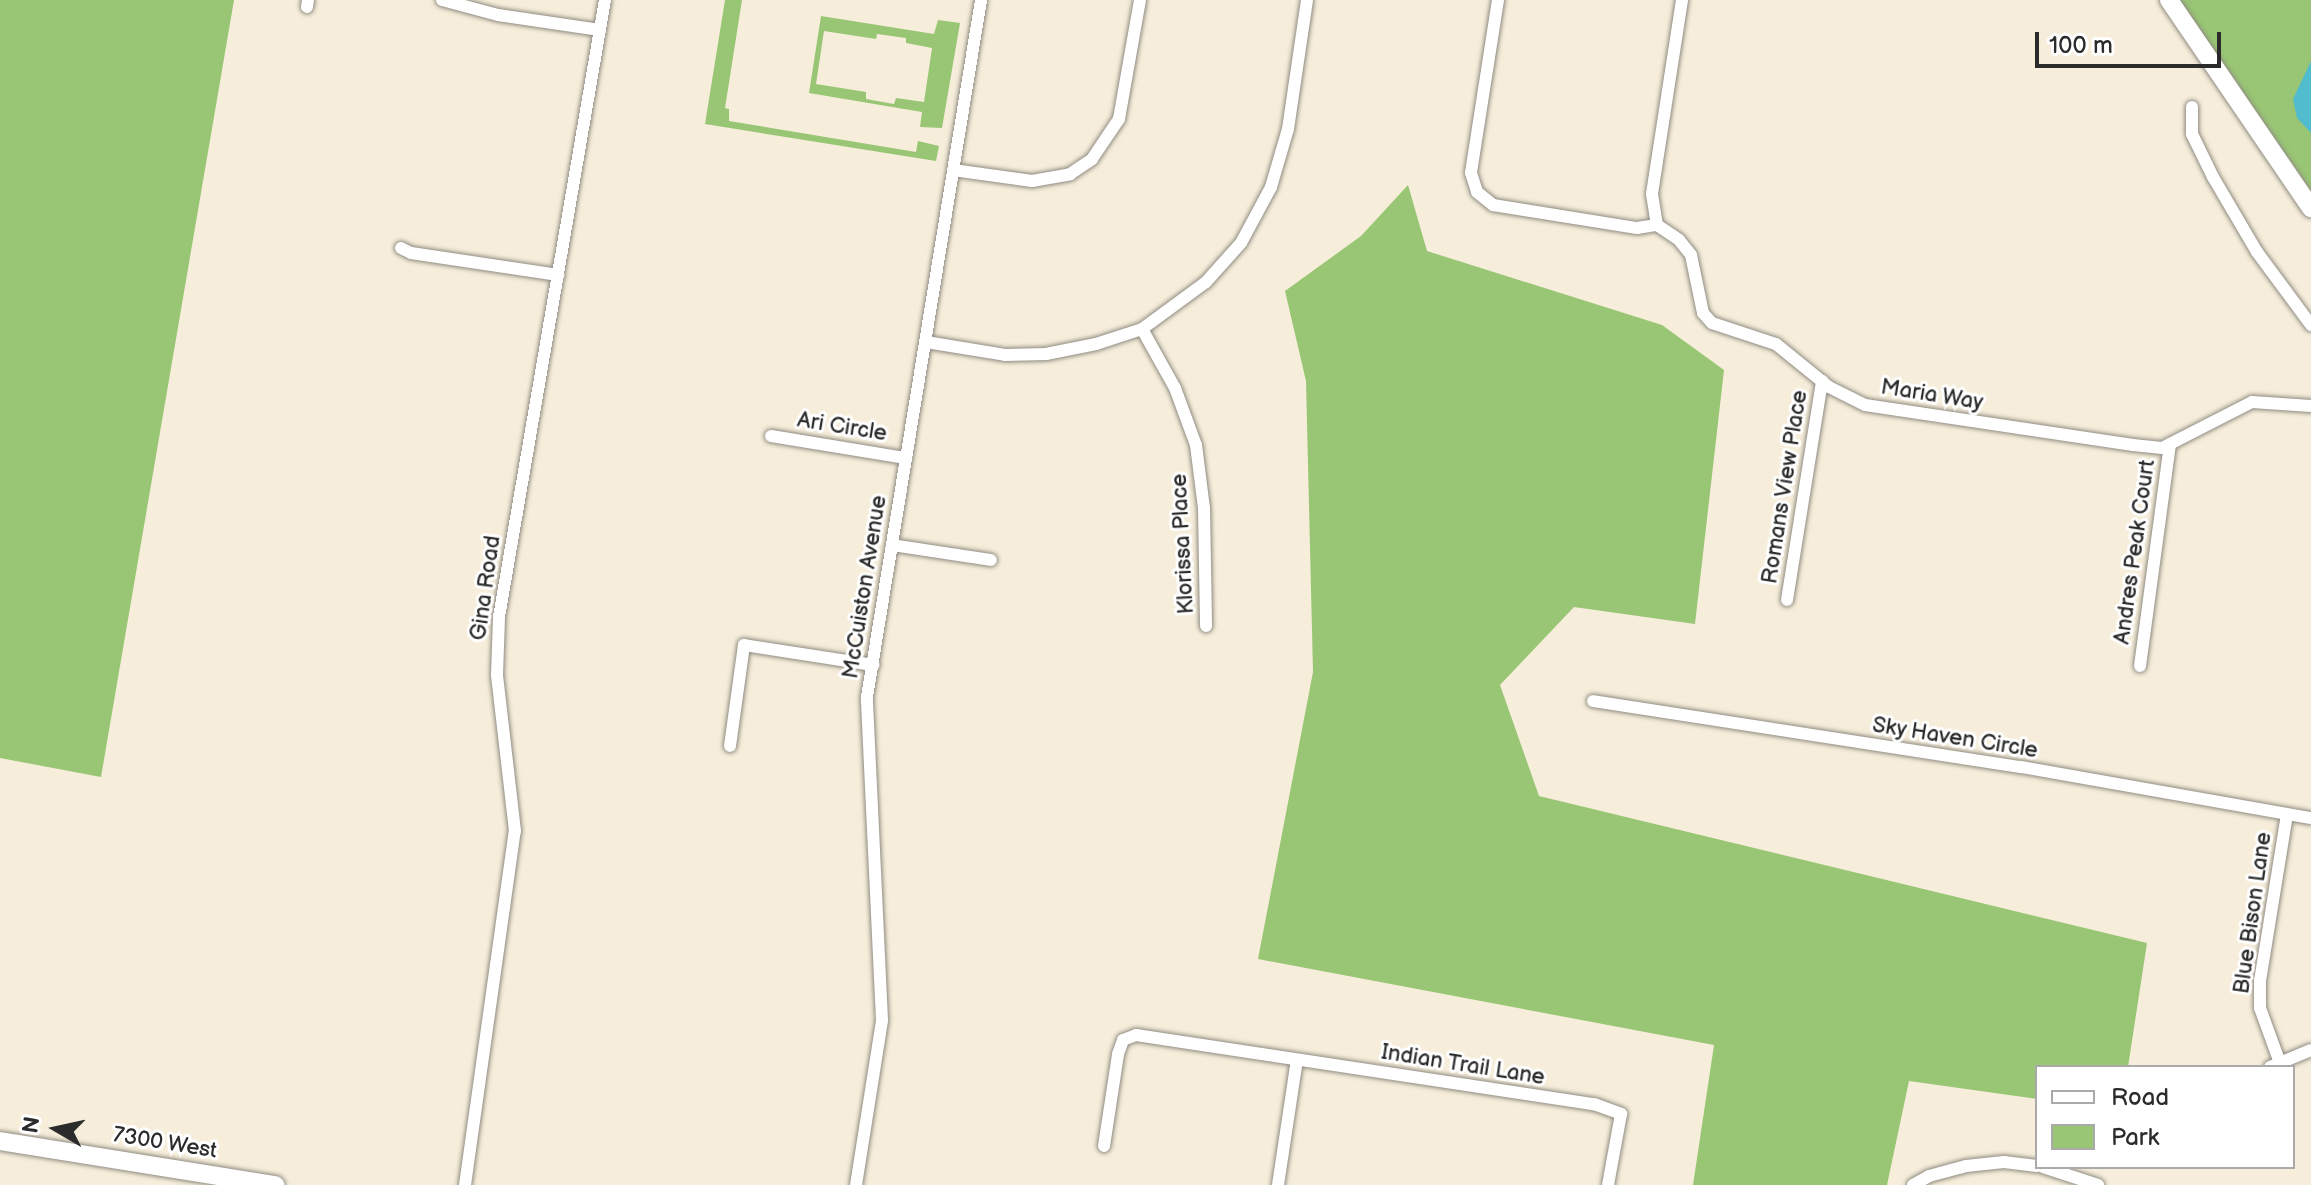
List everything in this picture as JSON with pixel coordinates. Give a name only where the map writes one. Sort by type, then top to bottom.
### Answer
[{"type":"street","points":[[442,0],[498,15],[600,30]]},
{"type":"street","name":"Gina Road","points":[[465,1185],[515,831],[497,675],[499,617],[605,0]]},
{"type":"street","name":"McCuiston Avenue","points":[[856,1185],[882,1020],[867,697],[981,0]]},
{"type":"street","points":[[953,170],[1032,181],[1070,174],[1092,159],[1119,119],[1140,0]]},
{"type":"street","points":[[926,342],[1028,356],[1096,344],[1142,329],[1206,282],[1232,255],[1258,214],[1283,150],[1307,0]]},
{"type":"street","points":[[1498,0],[1471,173],[1477,192],[1493,205],[1637,228],[1657,225],[1652,194],[1682,0]]},
{"type":"street","points":[[2169,0],[2311,208]]},
{"type":"street","points":[[2192,107],[2192,134],[2213,177],[2257,252],[2311,325]]},
{"type":"street","name":"Maria Way","points":[[1657,225],[1679,240],[1691,255],[1698,273],[1703,313],[1712,323],[1776,344],[1822,381],[1865,405],[2162,448],[2252,402],[2311,406]]},
{"type":"street","points":[[401,248],[411,253],[558,275]]},
{"type":"street","name":"Klorissa Place","points":[[1142,329],[1175,388],[1196,445],[1204,508],[1206,626]]},
{"type":"street","name":"Romans View Place","points":[[1787,600],[1822,381]]},
{"type":"street","name":"Ari Circle","points":[[771,436],[906,458]]},
{"type":"street","name":"Andres Peak Court","points":[[2140,666],[2170,444]]},
{"type":"street","points":[[892,545],[991,560]]},
{"type":"street","points":[[730,746],[744,645],[873,665]]},
{"type":"street","name":"Sky Haven Circle","points":[[1593,701],[2021,767],[2311,818]]},
{"type":"street","name":"Blue Bison Lane","points":[[2275,1065],[2260,1008],[2260,981],[2287,814]]},
{"type":"street","name":"Indian Trail Lane","points":[[1104,1146],[1118,1054],[1123,1040],[1136,1035],[1594,1104],[1621,1114],[1608,1185]]},
{"type":"street","points":[[2275,1065],[2311,1050]]},
{"type":"street","points":[[1278,1185],[1297,1060]]},
{"type":"street","name":"7300 West","points":[[0,1141],[276,1185]]},
{"type":"street","points":[[1913,1185],[1929,1176],[1966,1166],[2004,1162],[2035,1166]]},
{"type":"street","points":[[2049,1169],[2098,1185]]},
{"type":"green space","points":[[0,0],[234,0],[101,777],[0,758]]},
{"type":"green space","points":[[725,0],[742,0],[725,108],[729,109],[729,121],[916,152],[918,141],[939,146],[936,161],[705,124]]},
{"type":"green space","points":[[2180,0],[2311,0],[2311,191],[2202,33]]},
{"type":"green space","points":[[821,16],[934,34],[938,20],[960,23],[942,128],[920,127],[922,112],[809,93]],"holes":[[[824,31],[876,39],[877,34],[906,38],[906,43],[932,48],[924,102],[896,98],[894,104],[866,99],[866,92],[816,84]]]},
{"type":"green space","points":[[1408,185],[1427,251],[1662,325],[1724,370],[1695,624],[1574,607],[1500,685],[1539,796],[2147,943],[2128,1065],[2035,1065],[2035,1099],[1909,1081],[1887,1185],[1693,1185],[1714,1045],[1258,959],[1313,672],[1306,381],[1285,291],[1361,236]]},
{"type":"water","points":[[2311,61],[2311,133],[2297,118],[2293,99]]}]
